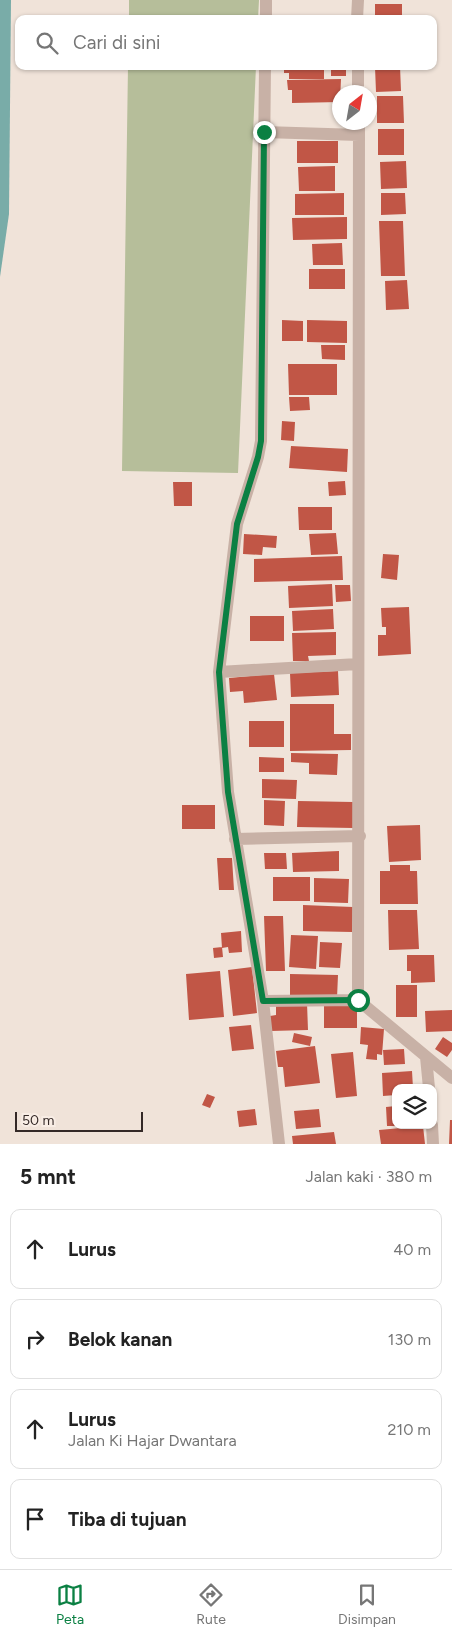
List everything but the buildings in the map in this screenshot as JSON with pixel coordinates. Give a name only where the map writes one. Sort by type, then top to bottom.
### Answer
[{"type":"street","points":[[266,0],[266,15]]},
{"type":"street","points":[[357,15],[358,0]]},
{"type":"street","points":[[265,70],[261,441],[258,457],[237,524],[219,672],[228,792],[263,1001],[278,1144]]},
{"type":"street","points":[[358,70],[358,85]]},
{"type":"street","points":[[264,132],[332,130]]},
{"type":"street","points":[[358,1000],[360,836],[358,664],[359,130]]},
{"type":"street","points":[[219,672],[358,664]]},
{"type":"street","points":[[235,839],[360,836]]},
{"type":"street","points":[[263,1001],[358,1000],[452,1078]]},
{"type":"street","points":[[426,1057],[429,1084]]},
{"type":"street","points":[[432,1129],[433,1144]]},
{"type":"green space","points":[[129,0],[259,0],[258,15],[129,15]]},
{"type":"green space","points":[[128,70],[256,70],[238,473],[122,471]]},
{"type":"water","points":[[0,0],[11,0],[9,214],[0,277]]},
{"type":"route","points":[[264,132],[261,441],[258,457],[237,524],[219,672],[228,792],[263,1001],[358,1000]]}]
